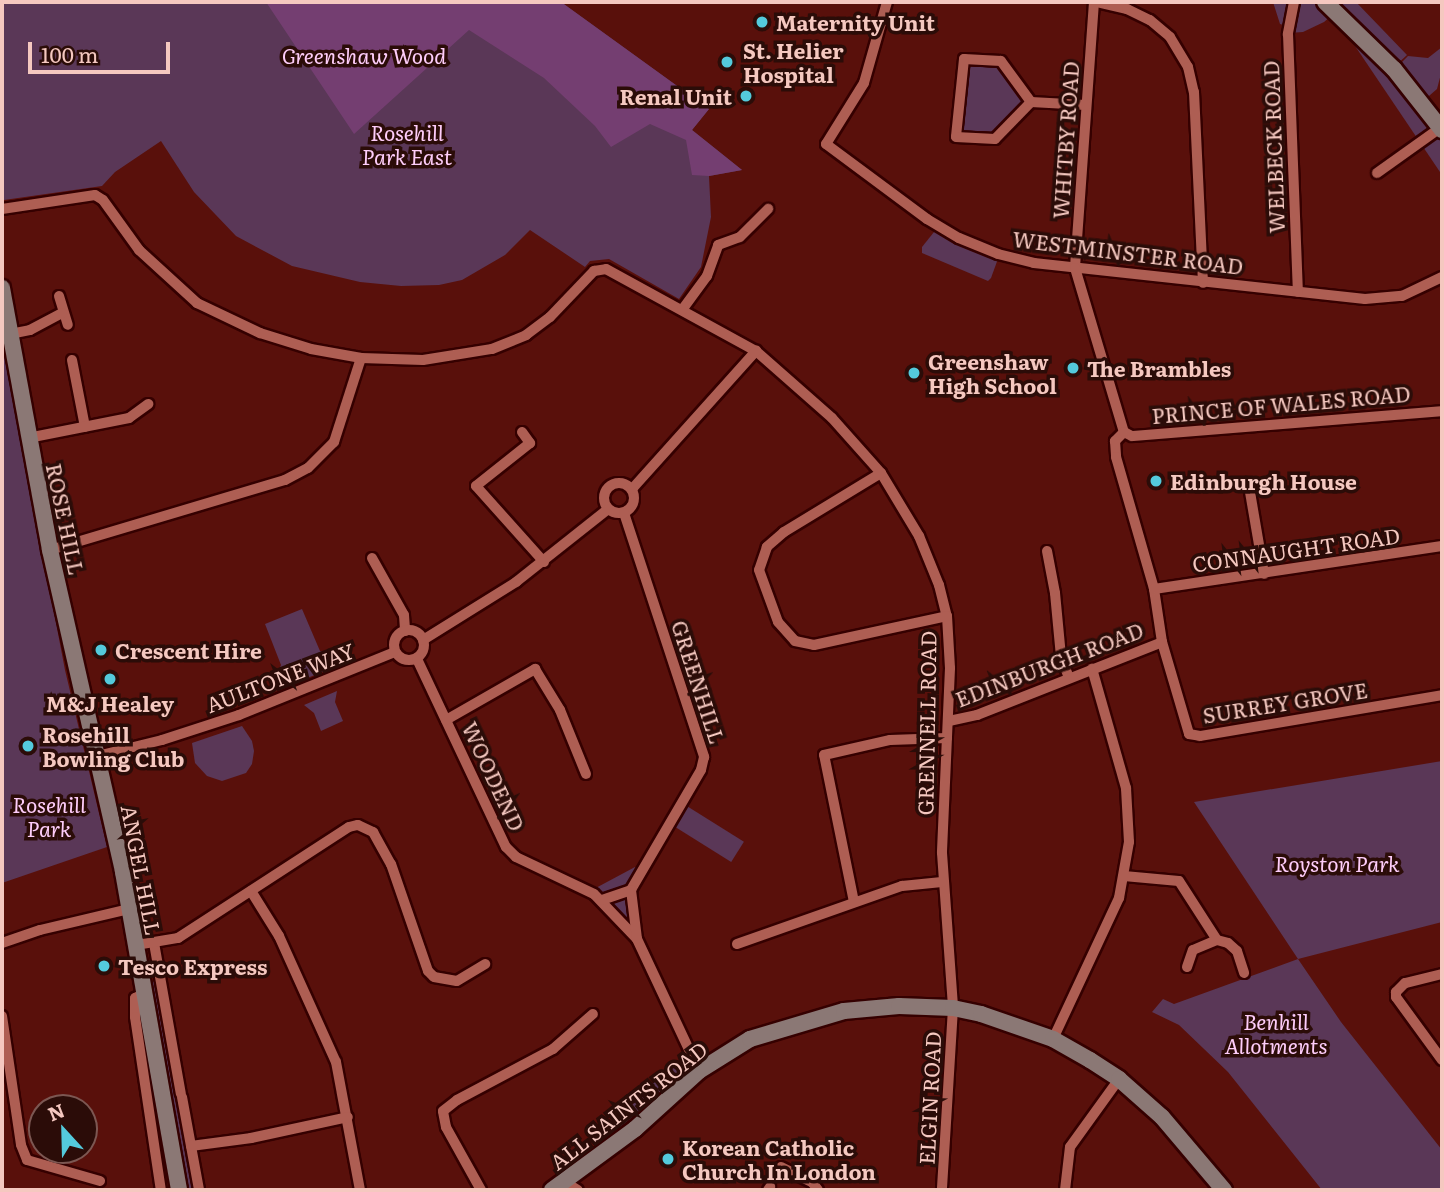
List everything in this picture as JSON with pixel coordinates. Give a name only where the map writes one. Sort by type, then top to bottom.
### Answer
[{"type":"main road","points":[[1325,2],[1394,69],[1441,129]]},
{"type":"main road","name":"ROSE HILL","points":[[2,288],[27,438],[97,756]]},
{"type":"main road","name":"ANGEL HILL","points":[[97,756],[145,992],[179,1190]]},
{"type":"main road","name":"ALL SAINTS ROAD","points":[[565,1188],[699,1071],[750,1040],[836,1013],[899,1006],[953,1008],[1000,1020],[1053,1040],[1119,1079],[1162,1117],[1224,1190]]},
{"type":"street","name":"WESTMINSTER ROAD","points":[[887,2],[864,83],[826,144],[927,219],[959,238],[1017,260],[1298,292],[1387,299],[1418,291],[1442,277]]},
{"type":"street","name":"WHITBY ROAD","points":[[1095,2],[1075,268],[1124,432]]},
{"type":"street","points":[[1095,2],[1126,9],[1150,20],[1170,37],[1188,67],[1194,92],[1203,283]]},
{"type":"street","name":"WELBECK ROAD","points":[[1294,2],[1287,34],[1298,292]]},
{"type":"street","points":[[1031,102],[1001,61],[964,59],[956,137],[995,139],[1031,102],[1086,105]]},
{"type":"street","points":[[1377,173],[1441,129]]},
{"type":"street","points":[[2,209],[95,195],[103,200],[139,250],[197,303],[260,333],[311,349],[361,358],[334,442],[308,468],[285,480],[50,550]]},
{"type":"street","points":[[682,310],[707,276],[718,245],[740,237],[768,209]]},
{"type":"street","name":"GRENNELL ROAD","points":[[361,358],[423,360],[492,349],[526,335],[597,270],[606,269],[756,351],[832,418],[881,473],[919,536],[939,585],[947,616],[949,722],[942,882],[953,1008]]},
{"type":"street","points":[[59,296],[61,313],[68,325]]},
{"type":"street","points":[[10,334],[30,330],[61,313]]},
{"type":"street","points":[[632,489],[756,351]]},
{"type":"street","points":[[72,360],[85,426]]},
{"type":"street","points":[[27,438],[135,415],[148,404]]},
{"type":"street","name":"PRINCE OF WALES ROAD","points":[[1124,432],[1132,436],[1442,411]]},
{"type":"street","points":[[522,432],[530,443],[476,486],[544,562]]},
{"type":"street","points":[[1124,432],[1115,440],[1116,457],[1154,589],[1162,642]]},
{"type":"street","points":[[881,473],[784,531],[767,547],[759,570],[778,622],[795,641],[814,645],[947,616]]},
{"type":"street","points":[[619,483],[632,489],[634,503],[624,513],[615,513],[608,509],[604,500],[610,486],[619,483]]},
{"type":"street","points":[[1250,492],[1264,574]]},
{"type":"street","points":[[424,640],[544,562],[608,509]]},
{"type":"street","name":"GREENHILL","points":[[624,513],[704,757],[701,769],[631,890]]},
{"type":"street","name":"CONNAUGHT ROAD","points":[[1154,589],[1442,546]]},
{"type":"street","points":[[1047,551],[1055,593],[1061,657],[1069,678]]},
{"type":"street","points":[[372,558],[404,615],[405,631]]},
{"type":"street","points":[[405,631],[415,631],[424,640],[424,651],[417,659],[402,659],[396,652],[397,637],[405,631]]},
{"type":"street","name":"EDINBURGH ROAD","points":[[949,722],[969,718],[1162,642]]},
{"type":"street","name":"SURREY GROVE","points":[[1162,642],[1189,734],[1192,736],[1442,695]]},
{"type":"street","name":"AULTONE WAY","points":[[97,756],[162,740],[239,715],[396,652]]},
{"type":"street","name":"WOODEND","points":[[417,659],[511,853],[587,889],[602,900],[637,939],[699,1071]]},
{"type":"street","points":[[446,720],[535,669],[560,710],[586,774]]},
{"type":"street","points":[[1053,1040],[1110,918],[1124,876],[1129,815],[1126,789],[1092,669]]},
{"type":"street","points":[[854,902],[824,755],[890,740],[947,738]]},
{"type":"street","points":[[136,945],[178,938],[349,827],[366,827],[380,842],[391,864],[428,971],[434,977],[457,981],[485,964]]},
{"type":"street","points":[[1124,876],[1179,881],[1217,940]]},
{"type":"street","points":[[737,944],[902,886],[942,882]]},
{"type":"street","points":[[602,900],[631,890]]},
{"type":"street","name":"WOODEND","points":[[631,890],[637,939]]},
{"type":"street","points":[[251,891],[279,936],[336,1062],[360,1190]]},
{"type":"street","points":[[2,943],[40,930],[129,909]]},
{"type":"street","points":[[1187,967],[1194,950],[1217,940],[1228,943],[1237,951],[1244,973]]},
{"type":"street","points":[[154,943],[199,1190]]},
{"type":"street","points":[[1442,974],[1405,983],[1396,992],[1399,1004],[1442,1060]]},
{"type":"street","name":"ANGEL HILL","points":[[145,992],[135,998],[134,1005],[162,1190]]},
{"type":"street","name":"ELGIN ROAD","points":[[942,1190],[953,1008]]},
{"type":"street","points":[[481,1190],[446,1128],[443,1111],[457,1100],[553,1049],[593,1014]]},
{"type":"street","points":[[2,1016],[23,1154],[31,1162],[94,1175]]},
{"type":"street","points":[[1065,1190],[1070,1147],[1119,1079]]},
{"type":"street","points":[[191,1146],[251,1138],[348,1117]]},
{"type":"street","points":[[781,1167],[812,1182],[818,1190]]},
{"type":"green space","name":"Rosehill Park East","points":[[2,2],[561,2],[709,109],[692,130],[742,170],[709,176],[711,217],[701,267],[679,299],[609,259],[590,261],[585,267],[530,230],[505,255],[462,280],[439,285],[401,286],[360,282],[292,266],[236,236],[194,192],[161,141],[115,172],[102,186],[4,200]]},
{"type":"green space","name":"Greenshaw Wood","points":[[266,2],[561,2],[709,109],[692,130],[742,170],[709,176],[692,175],[686,140],[650,124],[611,147],[595,126],[544,78],[469,30],[354,134]]},
{"type":"green space","points":[[1273,2],[1356,2],[1407,55],[1394,67],[1338,10],[1324,22],[1303,32],[1289,33],[1290,27],[1280,24]]},
{"type":"green space","points":[[1353,29],[1442,132],[1442,175],[1351,40]]},
{"type":"green space","points":[[1442,47],[1442,70],[1437,89],[1422,102],[1395,69],[1408,56],[1428,58]]},
{"type":"green space","points":[[964,59],[1001,61],[1031,102],[995,139],[956,137]]},
{"type":"green space","points":[[938,227],[999,256],[988,281],[922,253],[922,247]]},
{"type":"green space","name":"Rosehill Park","points":[[2,340],[65,670],[107,847],[2,883]]},
{"type":"green space","points":[[302,609],[320,651],[348,662],[269,693],[281,665],[265,624]]},
{"type":"green space","points":[[337,691],[335,702],[343,721],[321,731],[314,713],[304,705]]},
{"type":"green space","points":[[242,726],[252,741],[254,751],[252,764],[246,773],[222,781],[207,776],[195,763],[192,743]]},
{"type":"green space","name":"Royston Park","points":[[1442,761],[1442,922],[1298,959],[1194,802]]},
{"type":"green space","points":[[682,803],[744,842],[731,862],[669,823]]},
{"type":"green space","points":[[635,867],[642,867],[629,889],[634,933],[592,890]]},
{"type":"green space","name":"Benhill Allotments","points":[[1298,959],[1341,1022],[1442,1150],[1442,1190],[1322,1190],[1228,1072],[1179,1025],[1152,1012],[1163,999],[1174,1004]]},
{"type":"green space","points":[[155,981],[194,1190],[184,1190],[149,983]]},
{"type":"green space","points":[[689,1056],[697,1071],[614,1142],[601,1126],[628,1109],[660,1076]]},
{"type":"place","name":"Maternity Unit","points":[[762,22]]},
{"type":"place","name":"St. Helier Hospital","points":[[727,62]]},
{"type":"place","name":"Renal Unit","points":[[746,96]]},
{"type":"place","name":"The Brambles","points":[[1073,368]]},
{"type":"place","name":"Greenshaw High School","points":[[914,373]]},
{"type":"place","name":"Edinburgh House","points":[[1156,481]]},
{"type":"place","name":"Crescent Hire","points":[[101,650]]},
{"type":"place","name":"M&J Healey","points":[[110,679]]},
{"type":"place","name":"Rosehill Bowling Club","points":[[28,746]]},
{"type":"place","name":"Tesco Express","points":[[104,966]]},
{"type":"place","name":"Korean Catholic Church In London","points":[[668,1159]]}]
